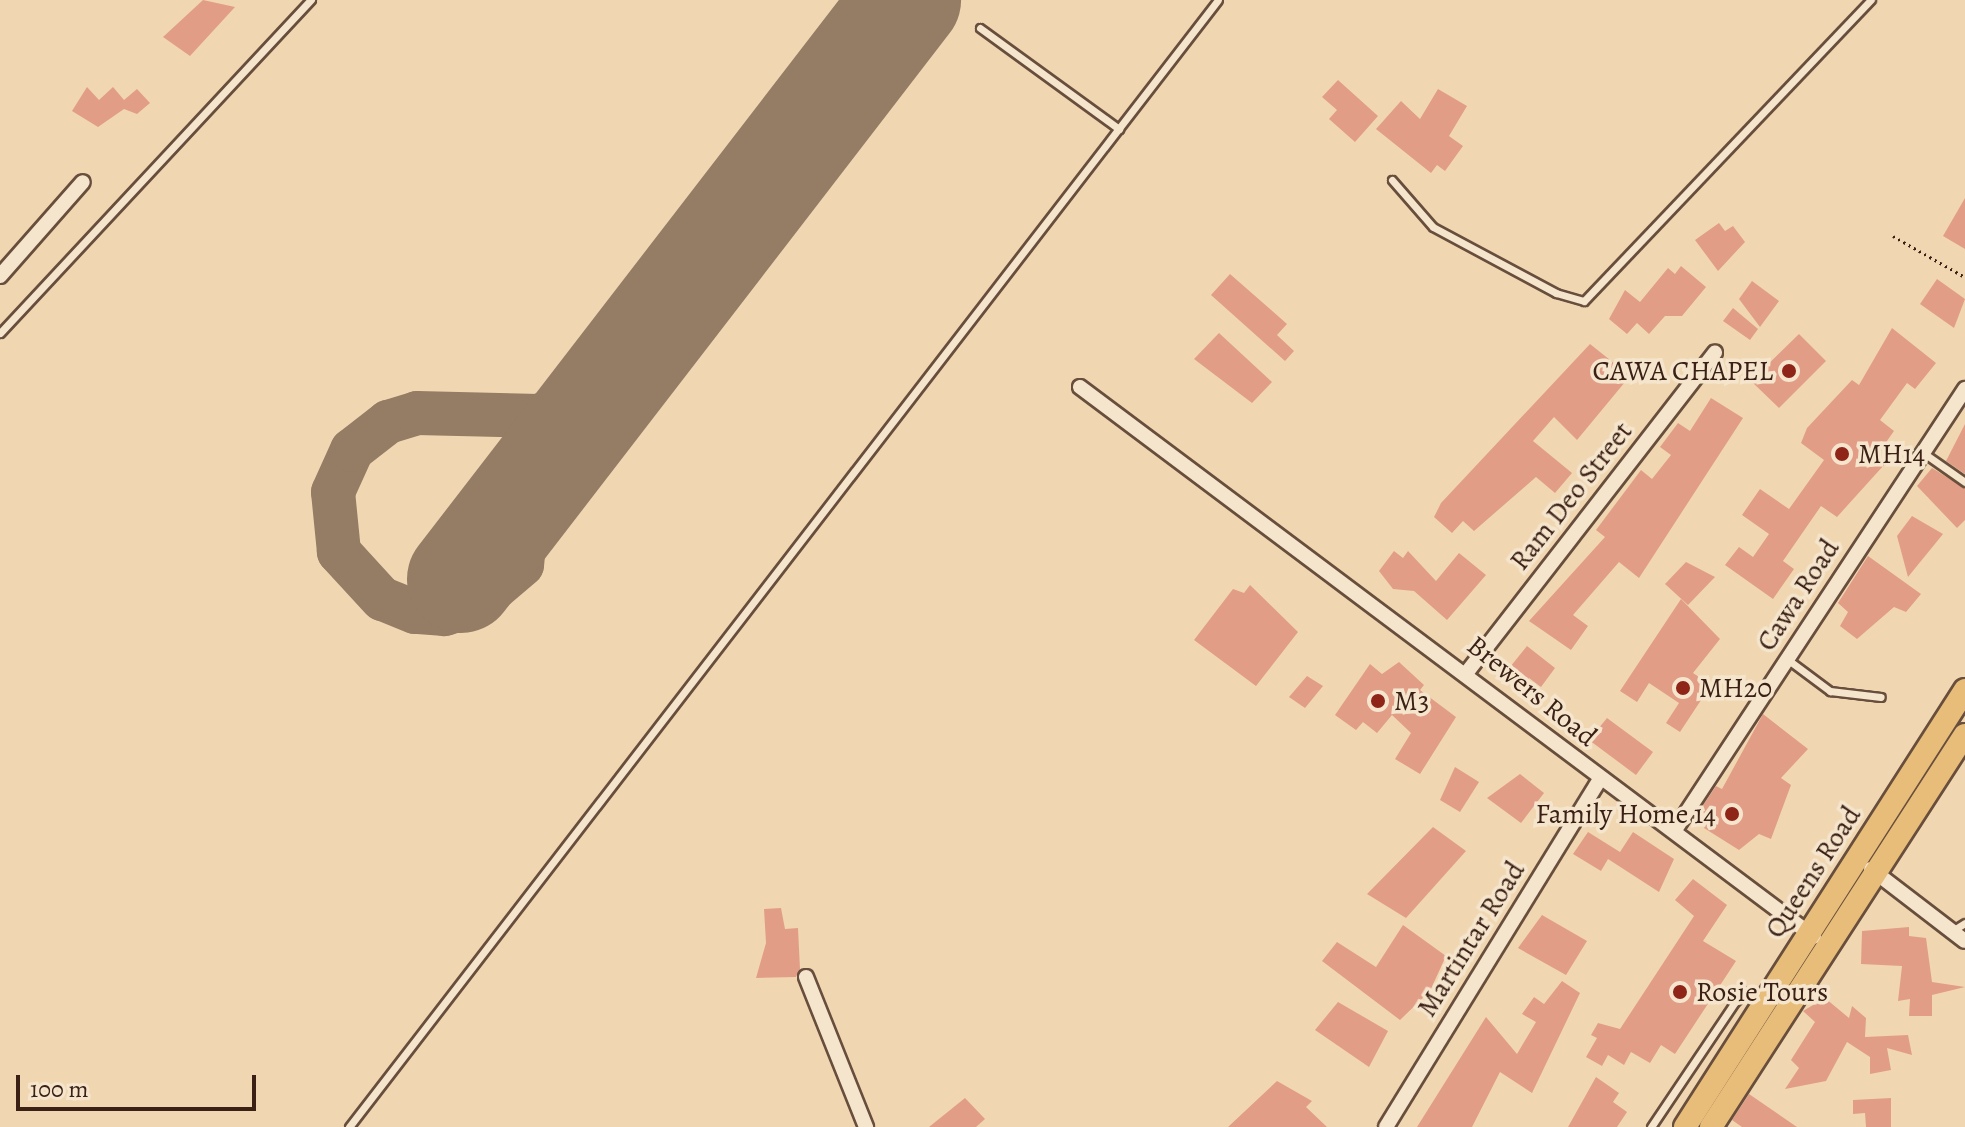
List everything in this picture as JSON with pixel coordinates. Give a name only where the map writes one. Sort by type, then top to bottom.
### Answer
[{"type":"main road","name":"Queens Road","points":[[1711,1127],[1818,940],[1857,859],[1965,690]]},
{"type":"main road","name":"Queens Road","points":[[1685,1127],[1771,992],[1876,872],[1965,735]]},
{"type":"street","points":[[0,276],[83,182]]},
{"type":"street","name":"Ram Deo Street","points":[[1468,671],[1715,352]]},
{"type":"street","name":"Brewers Road","points":[[1080,387],[1205,475],[1468,671],[1600,779],[1675,830],[1818,940]]},
{"type":"street","name":"Cawa Road","points":[[1675,830],[1965,389]]},
{"type":"street","name":"Martintar Road","points":[[1386,1127],[1600,779]]},
{"type":"street","points":[[1857,859],[1959,927],[1965,941]]},
{"type":"street","points":[[806,977],[866,1127]]},
{"type":"lane","points":[[0,333],[311,0]]},
{"type":"lane","points":[[349,1127],[1218,0]]},
{"type":"lane","points":[[1392,180],[1433,227],[1556,293],[1584,301],[1871,0]]},
{"type":"lane","points":[[980,28],[1119,129]]},
{"type":"lane","points":[[1925,454],[1965,482]]},
{"type":"lane","points":[[1787,659],[1830,691],[1881,697]]},
{"type":"lane","points":[[1651,1127],[1735,1002],[1746,992],[1771,992]]},
{"type":"path","points":[[1893,236],[1965,277]]},
{"type":"building","points":[[203,0],[235,7],[190,56],[163,37]]},
{"type":"building","points":[[1338,80],[1378,116],[1355,142],[1329,119],[1337,110],[1322,97]]},
{"type":"building","points":[[87,87],[99,100],[113,87],[124,100],[137,89],[150,103],[137,114],[124,109],[98,127],[72,111]]},
{"type":"building","points":[[1438,89],[1467,106],[1449,136],[1463,146],[1445,171],[1437,165],[1431,173],[1376,129],[1401,101],[1420,119]]},
{"type":"building","points":[[1965,198],[1965,249],[1943,236]]},
{"type":"building","points":[[1719,223],[1725,231],[1733,226],[1745,242],[1718,271],[1695,240]]},
{"type":"building","points":[[1681,266],[1706,287],[1682,316],[1665,316],[1649,334],[1637,323],[1627,334],[1609,319],[1625,290],[1640,302],[1668,268],[1675,274]]},
{"type":"building","points":[[1230,274],[1287,324],[1277,335],[1294,351],[1285,361],[1211,295]]},
{"type":"building","points":[[1937,279],[1965,299],[1954,328],[1920,304]]},
{"type":"building","points":[[1752,281],[1779,301],[1760,327],[1739,299]]},
{"type":"building","points":[[1733,308],[1758,329],[1750,340],[1723,321]]},
{"type":"building","points":[[1892,328],[1936,363],[1915,389],[1907,383],[1880,420],[1894,431],[1875,458],[1884,465],[1837,517],[1821,506],[1783,561],[1794,569],[1773,599],[1725,565],[1739,547],[1753,557],[1769,534],[1742,515],[1760,489],[1789,509],[1824,460],[1801,443],[1807,428],[1852,380],[1859,385]]},
{"type":"building","points":[[1219,333],[1272,382],[1252,403],[1194,359]]},
{"type":"building","name":"CAWA CHAPEL","points":[[1799,334],[1826,361],[1779,408],[1751,381]]},
{"type":"building","points":[[1590,344],[1630,376],[1577,440],[1554,417],[1533,441],[1572,473],[1555,493],[1536,477],[1474,531],[1463,521],[1452,533],[1434,517],[1441,503]]},
{"type":"building","points":[[1711,398],[1743,418],[1639,578],[1619,562],[1573,615],[1588,626],[1571,650],[1529,621],[1605,537],[1596,530],[1641,470],[1652,479],[1671,455],[1660,447],[1678,423],[1690,431]]},
{"type":"building","points":[[1965,424],[1965,474],[1946,461]]},
{"type":"building","points":[[1932,468],[1965,488],[1965,520],[1957,528],[1917,486]]},
{"type":"building","points":[[1912,516],[1943,534],[1908,577],[1897,536]]},
{"type":"building","points":[[1394,551],[1403,558],[1408,551],[1436,581],[1459,553],[1486,575],[1447,620],[1414,591],[1393,589],[1379,571]]},
{"type":"building","points":[[1868,556],[1921,594],[1906,612],[1894,607],[1857,639],[1840,626],[1848,612],[1838,603]]},
{"type":"building","points":[[1686,562],[1715,577],[1688,605],[1665,584]]},
{"type":"building","points":[[1250,585],[1298,632],[1256,686],[1194,640],[1233,589],[1244,593]]},
{"type":"building","points":[[1681,599],[1720,639],[1693,673],[1711,685],[1680,732],[1666,723],[1679,703],[1649,683],[1637,702],[1620,691]]},
{"type":"building","points":[[1527,646],[1555,668],[1541,687],[1529,678],[1523,686],[1506,672]]},
{"type":"building","points":[[1399,662],[1424,685],[1420,690],[1456,717],[1420,774],[1395,759],[1411,733],[1392,715],[1377,733],[1363,722],[1356,730],[1335,715],[1370,664],[1382,674]]},
{"type":"building","points":[[1307,676],[1323,686],[1305,708],[1289,697]]},
{"type":"building","points":[[1763,714],[1808,749],[1781,778],[1791,785],[1771,839],[1759,834],[1739,850],[1704,828],[1711,818],[1700,810],[1716,786],[1722,789]]},
{"type":"building","points":[[1607,718],[1653,752],[1636,775],[1589,740]]},
{"type":"building","points":[[1455,767],[1479,782],[1460,812],[1440,800]]},
{"type":"building","points":[[1520,774],[1544,793],[1521,823],[1487,798]]},
{"type":"building","points":[[1433,827],[1466,851],[1406,918],[1367,894]]},
{"type":"building","points":[[1588,832],[1620,852],[1633,832],[1674,859],[1659,892],[1608,859],[1601,871],[1573,854]]},
{"type":"building","name":"Rosie Tours","points":[[1693,879],[1727,905],[1703,941],[1736,961],[1675,1054],[1661,1045],[1650,1063],[1631,1052],[1624,1065],[1608,1055],[1602,1066],[1586,1057],[1597,1038],[1591,1035],[1598,1023],[1620,1029],[1694,916],[1675,900]]},
{"type":"building","points":[[781,908],[785,929],[798,928],[800,969],[796,977],[756,978],[766,943],[764,909]]},
{"type":"building","points":[[1542,915],[1587,941],[1566,975],[1518,948]]},
{"type":"building","points":[[1403,925],[1446,956],[1430,991],[1400,1020],[1322,961],[1337,942],[1376,967]]},
{"type":"building","points":[[1909,927],[1909,936],[1926,938],[1932,982],[1965,987],[1932,995],[1932,1016],[1909,1016],[1910,999],[1898,1001],[1902,966],[1861,964],[1862,931]]},
{"type":"building","points":[[1562,981],[1580,993],[1532,1093],[1500,1072],[1472,1127],[1417,1127],[1486,1017],[1517,1054],[1536,1022],[1522,1014],[1534,997],[1544,1004]]},
{"type":"building","points":[[1825,998],[1849,1018],[1852,1006],[1866,1018],[1865,1037],[1908,1035],[1912,1055],[1887,1048],[1891,1070],[1870,1074],[1870,1057],[1847,1042],[1826,1081],[1785,1089],[1799,1068],[1791,1060],[1815,1022],[1803,1011]]},
{"type":"building","points":[[1338,1002],[1388,1031],[1369,1067],[1315,1030]]},
{"type":"building","points":[[1596,1077],[1619,1093],[1613,1102],[1627,1112],[1617,1127],[1568,1127]]},
{"type":"building","points":[[1277,1081],[1312,1101],[1306,1107],[1327,1127],[1228,1127]]},
{"type":"building","points":[[1749,1094],[1797,1127],[1742,1127],[1732,1120]]},
{"type":"building","points":[[965,1098],[985,1119],[976,1127],[929,1127]]},
{"type":"building","points":[[1891,1098],[1891,1127],[1866,1127],[1865,1113],[1853,1114],[1853,1100]]},
{"type":"taxiway","points":[[529,490],[522,565],[476,604],[445,614],[415,612],[382,599],[339,552],[333,492],[352,450],[388,422],[417,413],[539,416],[609,386]]},
{"type":"runway","points":[[461,579],[907,0]]},
{"type":"place","name":"CAWA CHAPEL","points":[[1789,371]]},
{"type":"place","name":"MH14","points":[[1842,454]]},
{"type":"place","name":"MH20","points":[[1683,688]]},
{"type":"place","name":"M3","points":[[1378,701]]},
{"type":"place","name":"Family Home 14","points":[[1732,814]]},
{"type":"place","name":"Rosie Tours","points":[[1680,992]]}]
